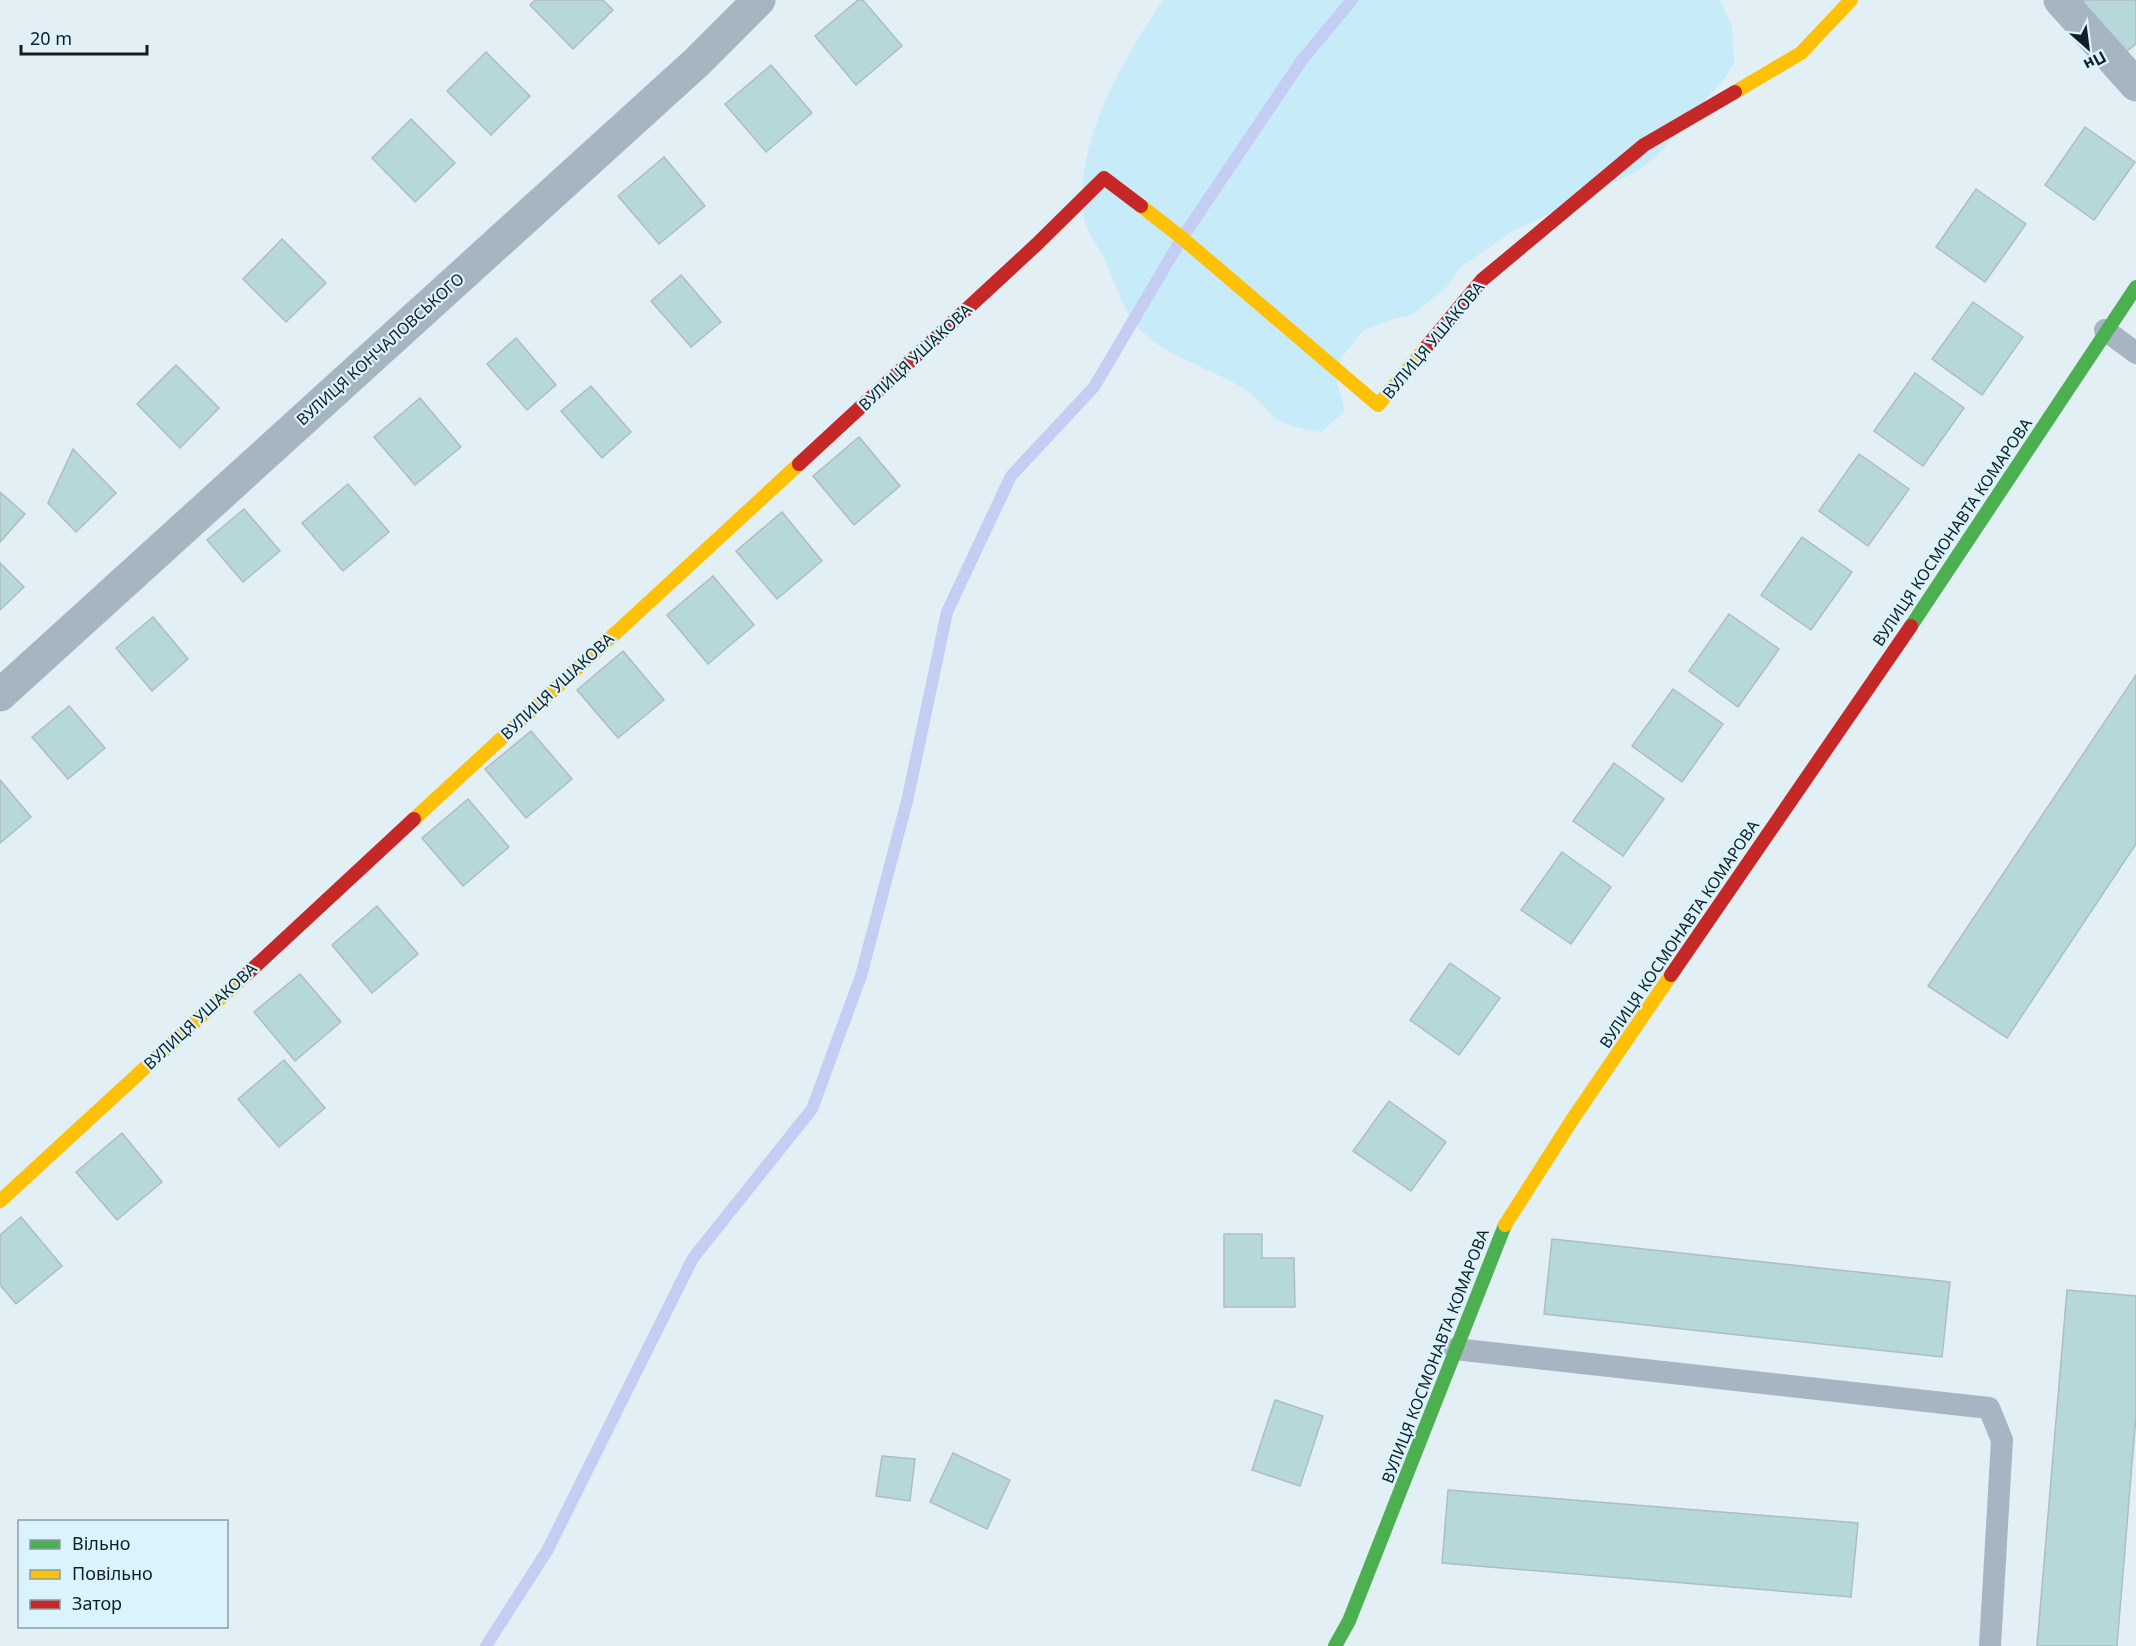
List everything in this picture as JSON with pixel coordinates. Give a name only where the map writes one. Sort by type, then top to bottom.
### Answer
[{"type":"street","name":"ВУЛИЦЯ КОНЧАЛОВСЬКОГО","points":[[0,695],[697,62],[759,0]]},
{"type":"street","name":"ВУЛИЦЯ УШАКОВА","points":[[0,1200],[1027,253],[1104,178],[1182,238],[1378,405],[1482,280],[1644,145],[1801,53],[1851,0]]},
{"type":"street","points":[[2060,0],[2136,86]]},
{"type":"street","name":"ВУЛИЦЯ КОСМОНАВТА КОМАРОВА","points":[[1335,1646],[1349,1622],[1505,1224],[1572,1120],[1918,615],[2105,330],[2136,287]]},
{"type":"lane","points":[[2105,330],[2136,353]]},
{"type":"lane","points":[[1455,1349],[1989,1408],[2002,1440],[1990,1646]]},
{"type":"shaded area","points":[[1163,0],[1720,0],[1732,26],[1734,63],[1723,80],[1656,157],[1636,172],[1513,231],[1462,266],[1445,289],[1412,315],[1392,319],[1363,331],[1341,358],[1337,383],[1345,411],[1321,432],[1296,427],[1278,420],[1241,387],[1168,351],[1147,336],[1132,320],[1119,296],[1106,262],[1085,223],[1083,189],[1086,161],[1104,103],[1132,49]]},
{"type":"building","points":[[535,0],[603,0],[613,10],[573,49],[530,5]]},
{"type":"building","points":[[858,0],[863,0],[902,46],[856,85],[815,36]]},
{"type":"building","points":[[2082,0],[2136,0],[2136,44],[2123,54]]},
{"type":"building","points":[[486,52],[530,96],[491,135],[447,91]]},
{"type":"building","points":[[771,65],[812,113],[766,152],[725,104]]},
{"type":"building","points":[[411,119],[455,163],[415,202],[372,158]]},
{"type":"building","points":[[2085,127],[2135,162],[2094,220],[2045,185]]},
{"type":"building","points":[[664,157],[705,206],[659,244],[618,196]]},
{"type":"building","points":[[1976,189],[2026,224],[1985,282],[1936,247]]},
{"type":"building","points":[[282,239],[326,283],[286,322],[243,279]]},
{"type":"building","points":[[681,275],[721,322],[691,347],[651,301]]},
{"type":"building","points":[[1973,302],[2023,337],[1982,395],[1932,359]]},
{"type":"building","points":[[516,338],[556,385],[527,410],[487,364]]},
{"type":"building","points":[[176,365],[219,408],[180,448],[137,404]]},
{"type":"building","points":[[1915,373],[1964,408],[1923,466],[1874,431]]},
{"type":"building","points":[[591,386],[631,432],[602,458],[561,411]]},
{"type":"building","points":[[420,398],[461,447],[415,485],[374,437]]},
{"type":"building","points":[[859,437],[900,486],[854,525],[813,476]]},
{"type":"building","points":[[73,449],[116,493],[76,532],[48,503]]},
{"type":"building","points":[[1859,454],[1909,489],[1868,546],[1819,511]]},
{"type":"building","points":[[348,484],[389,532],[343,571],[302,523]]},
{"type":"building","points":[[0,492],[25,514],[0,542]]},
{"type":"building","points":[[244,509],[280,551],[243,582],[207,540]]},
{"type":"building","points":[[782,512],[822,561],[777,599],[736,551]]},
{"type":"building","points":[[1802,537],[1852,572],[1811,630],[1761,595]]},
{"type":"building","points":[[0,563],[24,587],[0,610]]},
{"type":"building","points":[[713,576],[754,625],[708,664],[667,615]]},
{"type":"building","points":[[1729,614],[1779,649],[1738,707],[1689,671]]},
{"type":"building","points":[[153,617],[188,659],[152,691],[116,648]]},
{"type":"building","points":[[623,651],[664,700],[618,738],[577,690]]},
{"type":"building","points":[[2136,675],[2136,844],[2007,1038],[1928,986]]},
{"type":"building","points":[[1673,689],[1723,724],[1682,782],[1632,746]]},
{"type":"building","points":[[69,706],[105,748],[68,779],[32,737]]},
{"type":"building","points":[[531,731],[572,779],[526,818],[485,769]]},
{"type":"building","points":[[1614,763],[1664,799],[1623,856],[1573,821]]},
{"type":"building","points":[[0,780],[31,817],[0,843]]},
{"type":"building","points":[[468,799],[509,847],[463,886],[422,838]]},
{"type":"building","points":[[1562,852],[1611,887],[1571,944],[1521,910]]},
{"type":"building","points":[[377,906],[418,954],[372,993],[332,945]]},
{"type":"building","points":[[1450,963],[1500,998],[1459,1055],[1410,1020]]},
{"type":"building","points":[[300,974],[341,1022],[295,1061],[254,1012]]},
{"type":"building","points":[[284,1060],[325,1108],[279,1147],[238,1099]]},
{"type":"building","points":[[1389,1101],[1446,1142],[1411,1191],[1353,1151]]},
{"type":"building","points":[[122,1133],[162,1182],[117,1220],[76,1172]]},
{"type":"building","points":[[21,1217],[62,1266],[16,1304],[0,1285],[0,1235]]},
{"type":"building","points":[[1224,1234],[1262,1234],[1262,1258],[1294,1258],[1295,1307],[1224,1307]]},
{"type":"building","points":[[1552,1239],[1950,1282],[1942,1357],[1544,1314]]},
{"type":"building","points":[[2067,1290],[2136,1296],[2136,1415],[2117,1646],[2037,1646]]},
{"type":"building","points":[[1275,1400],[1323,1416],[1300,1486],[1252,1470]]},
{"type":"building","points":[[953,1453],[1010,1480],[987,1529],[930,1502]]},
{"type":"building","points":[[882,1456],[915,1459],[910,1501],[876,1496]]},
{"type":"building","points":[[1448,1490],[1858,1523],[1851,1597],[1442,1563]]},
{"type":"waterway","points":[[486,1646],[547,1551],[693,1258],[812,1109],[861,976],[908,797],[947,612],[1011,476],[1094,387],[1182,238],[1302,60],[1352,0]]},
{"type":"traffic: fast","points":[[1911,626],[2136,287]]},
{"type":"traffic: fast","points":[[1335,1646],[1349,1621],[1505,1225]]},
{"type":"traffic: slow","points":[[1735,92],[1801,53],[1851,0]]},
{"type":"traffic: slow","points":[[1141,206],[1182,238],[1378,405],[1427,346]]},
{"type":"traffic: slow","points":[[414,819],[799,464]]},
{"type":"traffic: slow","points":[[0,1201],[247,974]]},
{"type":"traffic: slow","points":[[1505,1225],[1572,1120],[1671,975]]},
{"type":"traffic: jam","points":[[1427,346],[1482,280],[1644,145],[1735,92]]},
{"type":"traffic: jam","points":[[799,464],[1036,245],[1104,178],[1141,206]]},
{"type":"traffic: jam","points":[[1671,975],[1911,626]]},
{"type":"traffic: jam","points":[[247,974],[414,819]]}]
